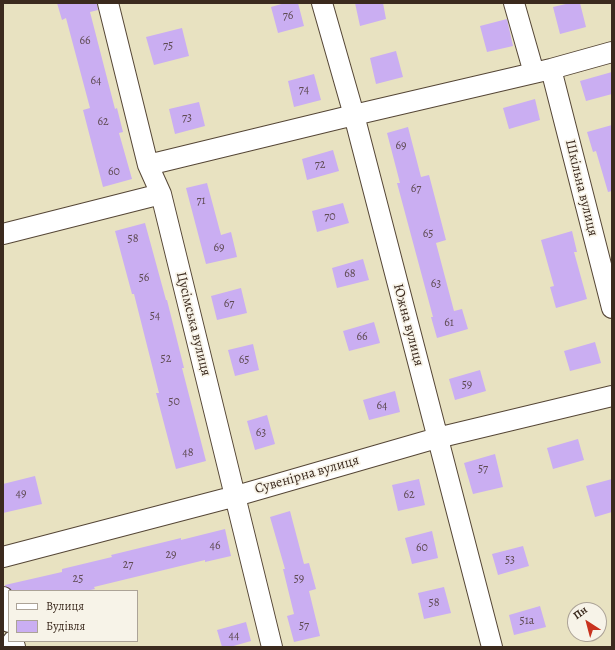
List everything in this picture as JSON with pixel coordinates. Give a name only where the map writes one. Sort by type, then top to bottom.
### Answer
[{"type":"street","name":"Цусімська вулиця","points":[[108,3],[148,165],[161,194],[272,647]]},
{"type":"street","name":"Южна вулиця","points":[[322,3],[354,115],[492,647]]},
{"type":"street","name":"Шкільна вулиця","points":[[514,3],[542,71],[612,308]]},
{"type":"street","points":[[148,165],[542,71],[612,52]]},
{"type":"street","points":[[3,234],[161,194]]},
{"type":"street","name":"Сувенірна вулиця","points":[[3,557],[236,496],[437,438],[612,396]]},
{"type":"street","points":[[3,597],[8,618]]},
{"type":"building","points":[[57,3],[97,3],[98,10],[90,12],[115,109],[117,108],[123,132],[119,133],[132,179],[103,187],[83,110],[90,108],[66,18],[62,20]]},
{"type":"building","points":[[285,3],[298,3],[304,26],[278,33],[271,7]]},
{"type":"building","points":[[355,3],[383,3],[386,19],[360,26]]},
{"type":"building","points":[[570,3],[580,3],[586,27],[560,34],[553,7]]},
{"type":"building","points":[[507,19],[513,46],[487,52],[480,26]]},
{"type":"building","points":[[182,28],[189,56],[154,65],[146,37]]},
{"type":"building","points":[[396,51],[403,77],[376,84],[370,58]]},
{"type":"building","points":[[612,72],[612,94],[586,101],[580,81]]},
{"type":"building","points":[[314,74],[321,100],[294,107],[288,81]]},
{"type":"building","points":[[535,99],[540,120],[509,129],[503,108]]},
{"type":"building","points":[[199,102],[205,126],[175,134],[169,109]]},
{"type":"building","points":[[612,125],[612,191],[608,192],[596,151],[593,152],[587,132]]},
{"type":"building","points":[[408,127],[421,177],[429,175],[446,240],[436,243],[454,311],[462,309],[468,329],[437,338],[431,317],[433,317],[397,183],[400,183],[387,133]]},
{"type":"building","points":[[333,150],[339,171],[307,180],[302,159]]},
{"type":"building","points":[[207,183],[221,235],[231,232],[237,257],[206,264],[186,188]]},
{"type":"building","points":[[343,203],[349,223],[317,232],[312,211]]},
{"type":"building","points":[[145,223],[167,300],[184,368],[182,368],[206,461],[176,469],[156,393],[159,393],[134,294],[132,294],[115,231]]},
{"type":"building","points":[[572,231],[577,252],[574,252],[587,299],[556,308],[550,287],[554,286],[541,240]]},
{"type":"building","points":[[363,259],[369,280],[337,288],[332,268]]},
{"type":"building","points":[[241,288],[247,313],[217,320],[211,296]]},
{"type":"building","points":[[374,322],[380,343],[349,351],[343,331]]},
{"type":"building","points":[[595,342],[601,363],[570,371],[564,351]]},
{"type":"building","points":[[253,344],[259,370],[235,376],[228,350]]},
{"type":"building","points":[[480,370],[486,391],[455,400],[449,379]]},
{"type":"building","points":[[395,391],[400,412],[369,420],[363,400]]},
{"type":"building","points":[[267,415],[275,444],[255,450],[247,421]]},
{"type":"building","points":[[578,439],[584,460],[553,469],[547,448]]},
{"type":"building","points":[[495,454],[503,487],[473,494],[464,463]]},
{"type":"building","points":[[35,476],[42,504],[3,513],[3,484]]},
{"type":"building","points":[[419,479],[425,505],[398,511],[392,485]]},
{"type":"building","points":[[612,479],[612,512],[595,517],[586,486]]},
{"type":"building","points":[[290,511],[304,564],[309,563],[316,589],[309,591],[320,636],[294,642],[287,616],[294,614],[283,569],[285,569],[270,517]]},
{"type":"building","points":[[225,529],[231,556],[205,562],[205,560],[94,587],[95,589],[90,590],[11,590],[5,586],[62,572],[62,569],[112,557],[111,555],[181,538],[181,540]]},
{"type":"building","points":[[432,531],[438,558],[412,564],[405,538]]},
{"type":"building","points":[[523,546],[529,566],[498,575],[492,554]]},
{"type":"building","points":[[444,587],[451,613],[424,619],[418,593]]},
{"type":"building","points":[[540,606],[546,627],[514,635],[509,615]]},
{"type":"building","points":[[246,622],[251,641],[230,647],[222,647],[217,630]]}]
